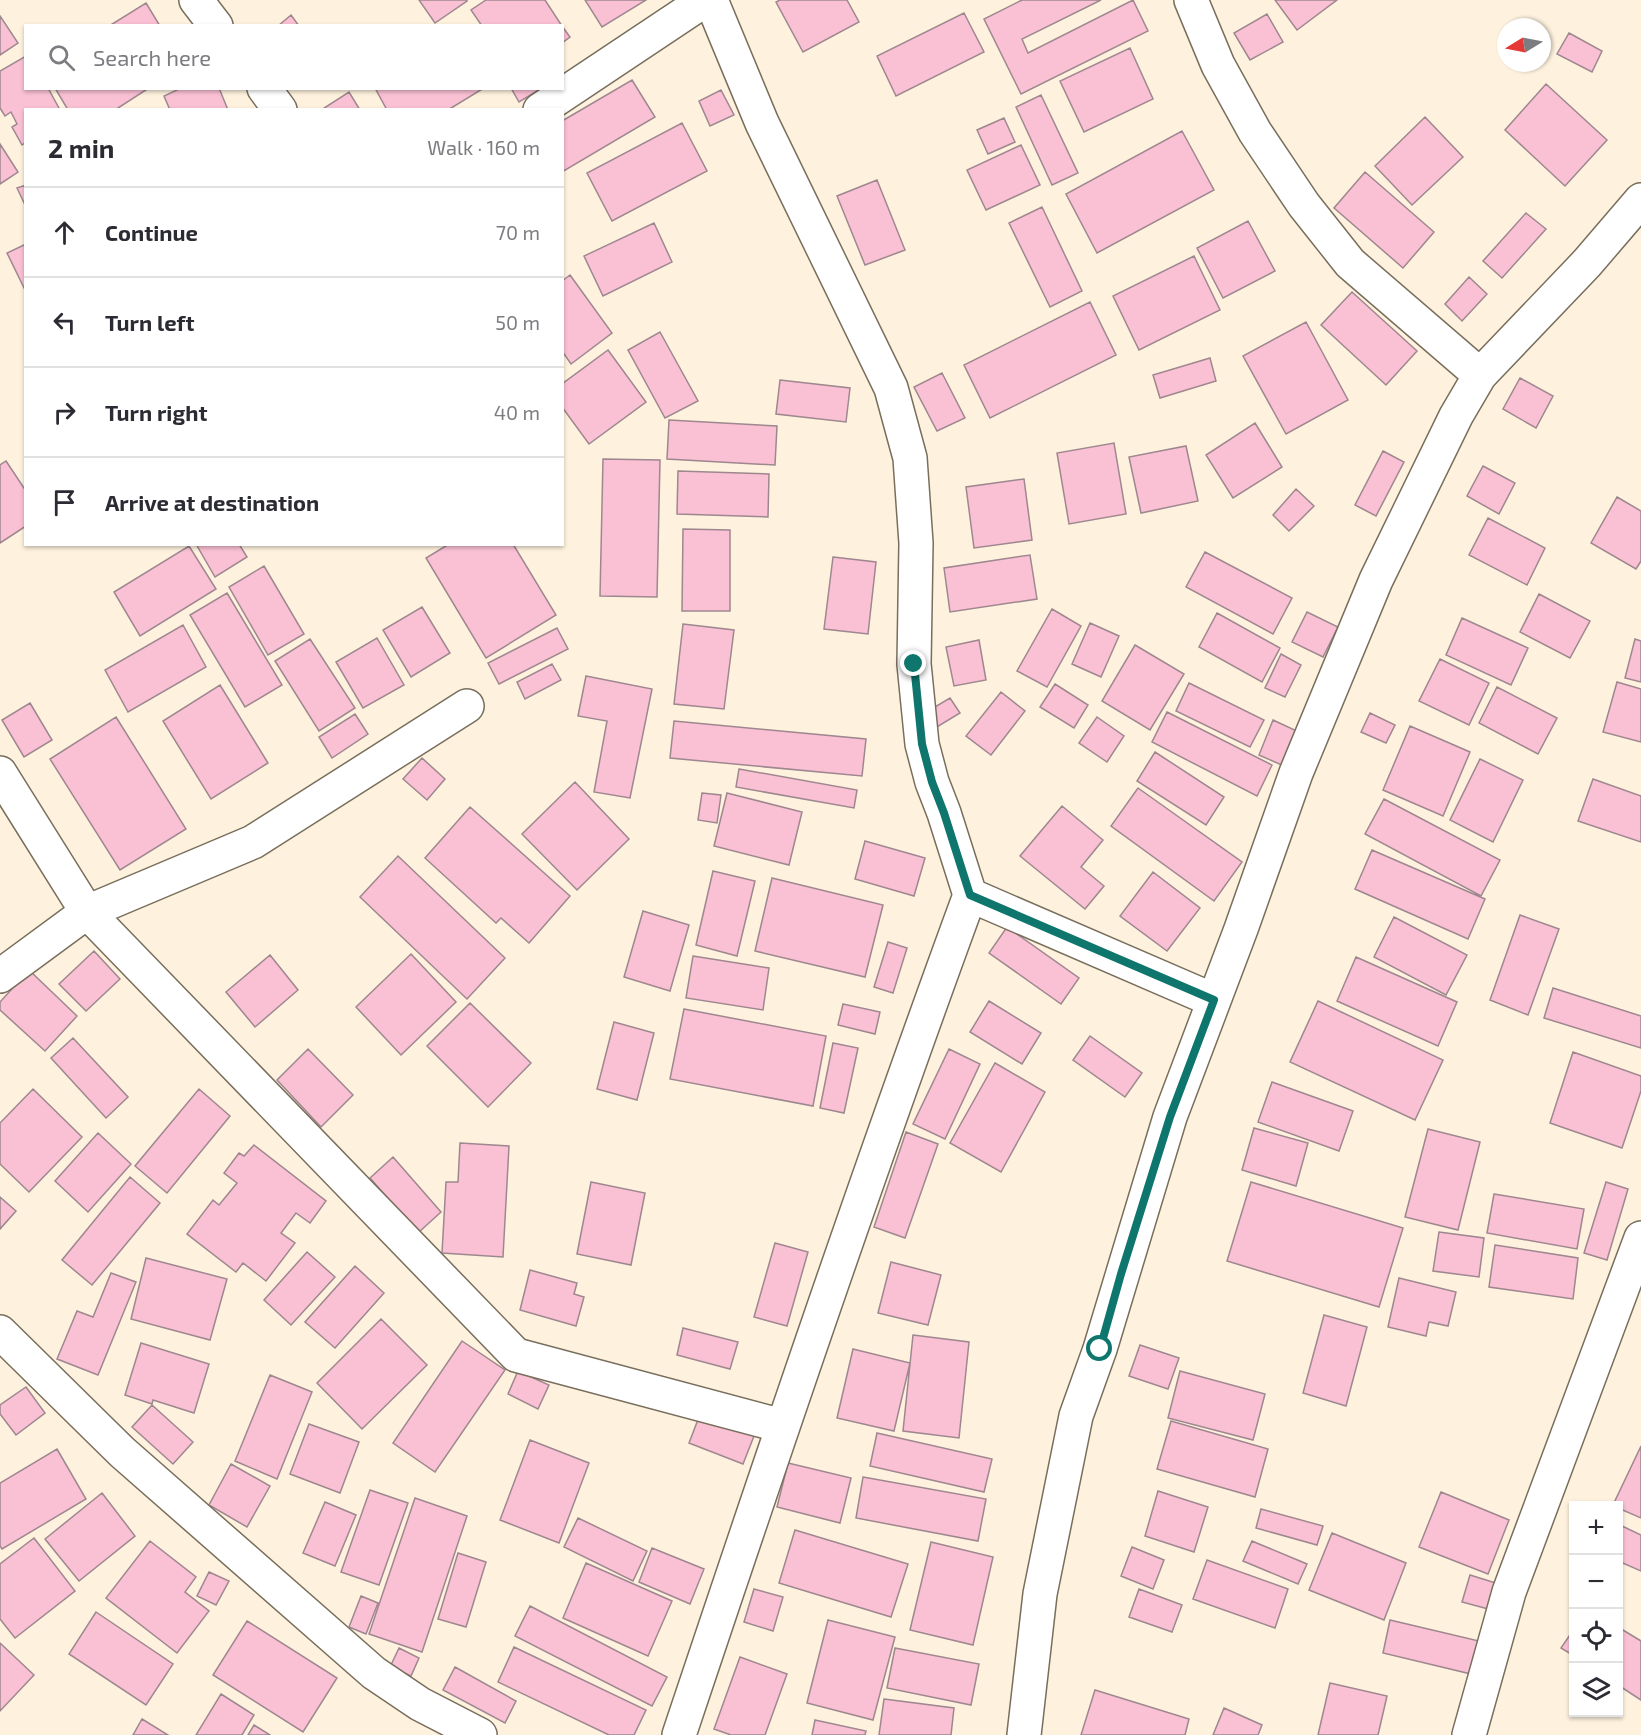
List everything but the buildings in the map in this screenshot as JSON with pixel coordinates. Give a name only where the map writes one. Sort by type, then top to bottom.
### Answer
[{"type":"street","points":[[196,0],[214,24]]},
{"type":"street","points":[[543,108],[705,0]]},
{"type":"street","points":[[679,1735],[782,1426],[901,1084],[970,895],[932,782],[922,744],[914,664],[916,543],[910,458],[891,388],[762,123],[711,0]]},
{"type":"street","points":[[1191,0],[1218,65],[1255,132],[1304,205],[1350,263],[1480,375]]},
{"type":"street","points":[[265,90],[279,108]]},
{"type":"street","points":[[1024,1735],[1040,1594],[1076,1416],[1100,1349],[1170,1117],[1241,929],[1296,773],[1376,580],[1456,416],[1480,375],[1587,263],[1641,200]]},
{"type":"street","points":[[0,976],[87,912],[253,842],[467,706]]},
{"type":"street","points":[[0,773],[87,912],[516,1355],[782,1426]]},
{"type":"street","points":[[970,895],[1214,1000]]},
{"type":"street","points":[[1469,1735],[1509,1592],[1641,1238]]},
{"type":"street","points":[[0,1332],[122,1452],[374,1673],[420,1704],[480,1735]]},
{"type":"route","points":[[914,664],[922,744],[932,782],[970,895],[1214,1000],[1170,1117],[1100,1349]]}]
